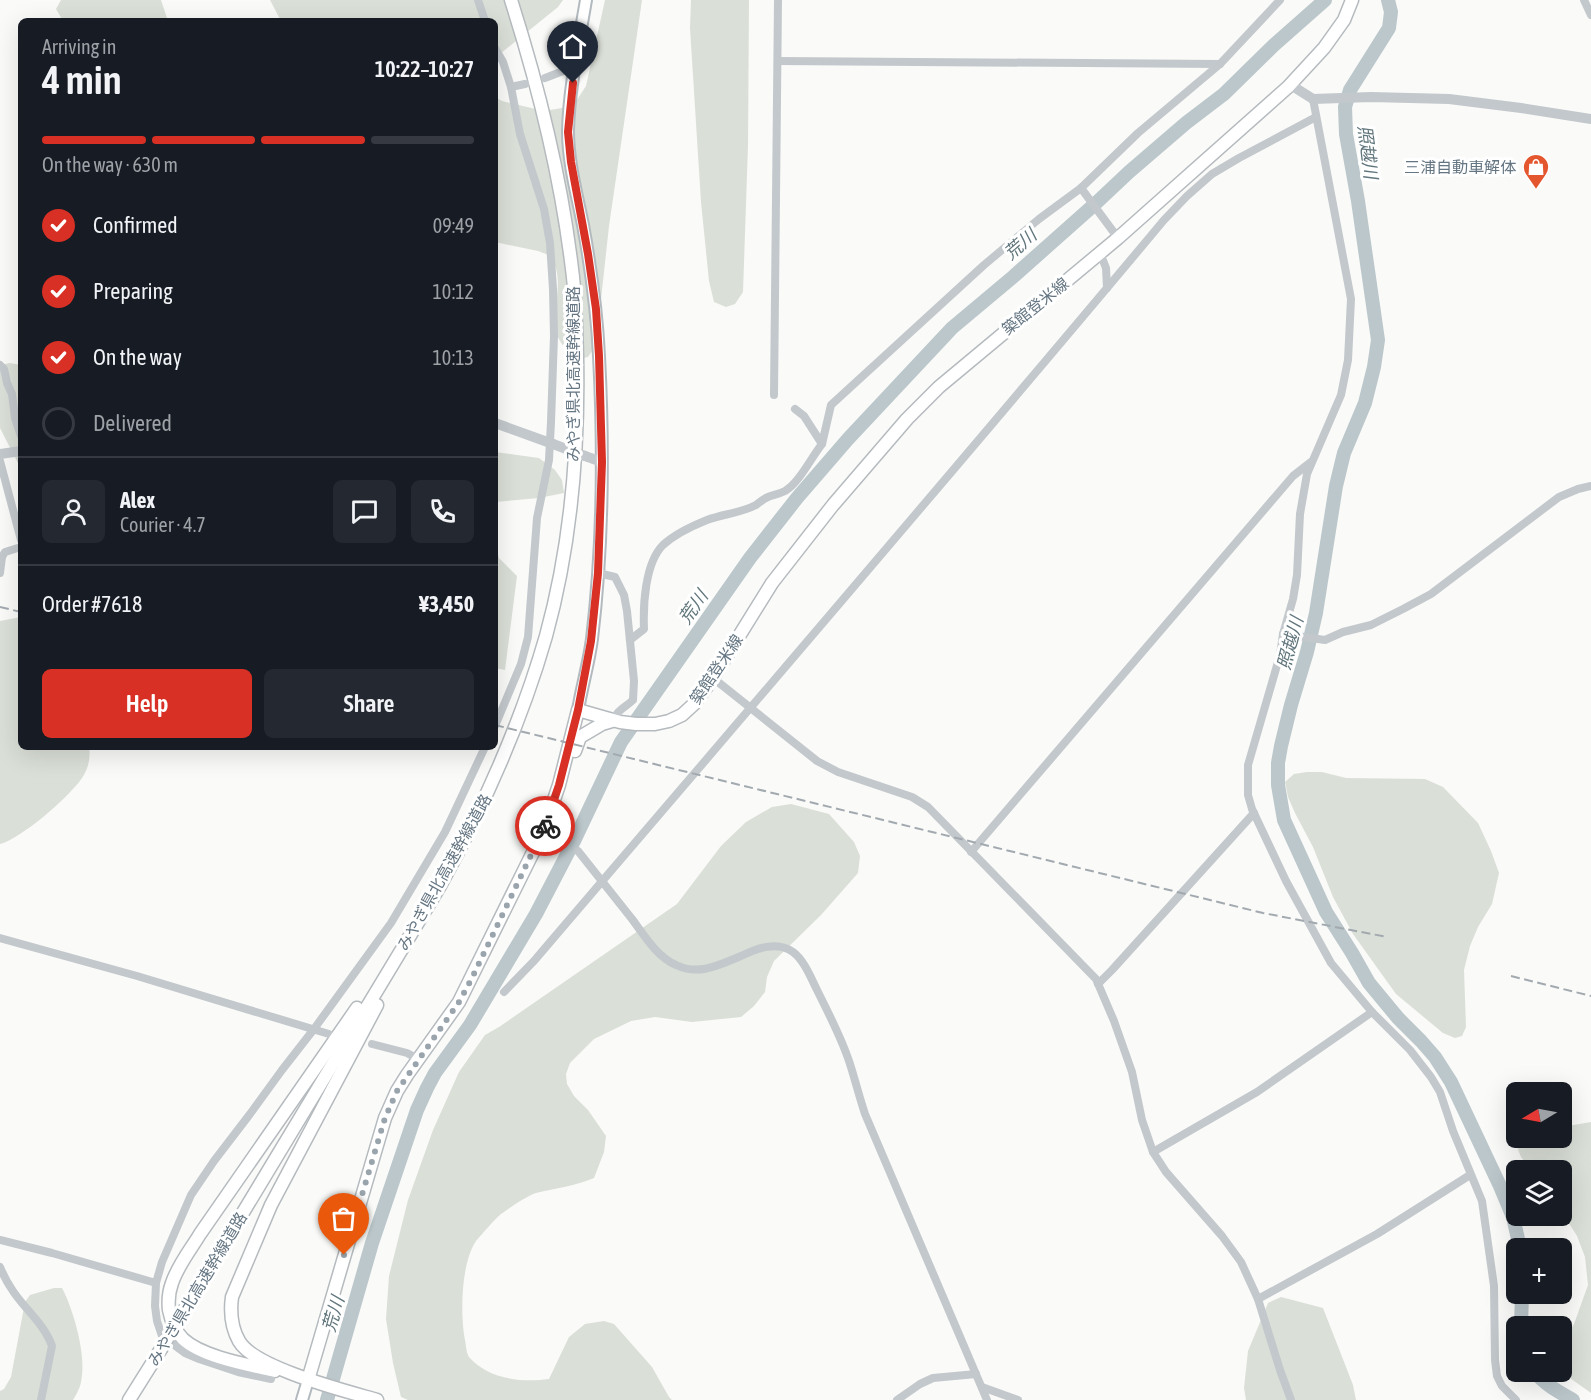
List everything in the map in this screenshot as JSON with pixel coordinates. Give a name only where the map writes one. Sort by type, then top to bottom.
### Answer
[{"type":"main road","name":"みやぎ県北高速幹線道路","points":[[129,1400],[467,838],[490,790],[528,693],[546,634],[565,545],[575,462],[577,372],[572,271],[561,196],[547,126],[511,0]]},
{"type":"main road","points":[[302,1400],[313,1381],[385,1118],[397,1091],[417,1059],[459,1002],[543,832],[559,785],[578,710],[591,641],[598,573],[602,462],[596,309],[568,132],[586,0]]},
{"type":"main road","name":"築館登米線","points":[[578,710],[617,721],[655,724],[682,715],[694,704],[713,678],[772,583],[833,505],[907,419],[978,353],[1118,238],[1288,87],[1324,48],[1344,20],[1352,0]]},
{"type":"main road","points":[[559,785],[570,765],[580,737],[602,724],[617,721]]},
{"type":"main road","points":[[292,1374],[249,1353],[239,1342],[233,1328],[230,1311],[232,1297],[271,1205],[440,886]]},
{"type":"main road","points":[[377,1400],[292,1374],[243,1364],[194,1347],[177,1331],[171,1318],[169,1296],[172,1283],[200,1234],[381,975],[440,886]]},
{"type":"street","points":[[478,0],[484,18]]},
{"type":"street","points":[[774,395],[778,0]]},
{"type":"street","points":[[630,640],[644,629],[645,593],[652,564],[662,546],[685,530],[755,505],[792,486],[822,444],[831,405],[984,265],[1039,219],[1083,190],[1137,133],[1220,64],[1281,0]]},
{"type":"street","points":[[1584,0],[1591,15]]},
{"type":"street","points":[[498,53],[511,87],[520,134],[544,209],[550,243],[554,336],[552,444],[537,518],[528,637],[521,664],[498,719]]},
{"type":"street","points":[[778,61],[1220,64]]},
{"type":"street","points":[[544,78],[576,66]]},
{"type":"street","points":[[511,87],[525,84]]},
{"type":"street","points":[[1288,87],[1294,87],[1316,99],[1371,97],[1449,99],[1591,119]]},
{"type":"street","points":[[1316,99],[1316,117],[1352,299],[1348,360],[1341,394],[1307,474],[1303,493],[1293,599],[1283,634],[1280,655],[1248,765],[1248,795],[1254,813],[1289,886],[1331,963],[1372,1012],[1410,1050],[1440,1092],[1453,1131],[1482,1201],[1494,1286],[1497,1376],[1502,1386],[1516,1400]]},
{"type":"street","points":[[504,992],[534,962],[1164,220],[1212,174],[1316,117]]},
{"type":"street","points":[[1083,190],[1118,238]]},
{"type":"street","points":[[1100,253],[1106,268],[1107,288]]},
{"type":"street","points":[[0,365],[4,369],[12,394],[18,427]]},
{"type":"street","points":[[795,409],[804,416],[822,444]]},
{"type":"street","points":[[498,424],[602,462]]},
{"type":"street","points":[[0,454],[18,452]]},
{"type":"street","points":[[971,852],[1293,476],[1313,460]]},
{"type":"street","points":[[0,461],[18,529]]},
{"type":"street","points":[[1283,634],[1325,640],[1382,620],[1431,594],[1559,497],[1591,486]]},
{"type":"street","points":[[1,571],[2,557],[5,552],[18,548]]},
{"type":"street","points":[[598,573],[615,577],[618,582],[624,595],[630,640],[634,681],[633,700],[615,715],[617,721]]},
{"type":"street","points":[[713,678],[817,761],[838,772],[912,797],[928,807],[1096,980],[1132,1072],[1142,1119],[1153,1152],[1166,1172],[1241,1262],[1258,1299],[1291,1400]]},
{"type":"street","points":[[271,1379],[238,1372],[192,1356],[162,1336],[157,1321],[156,1283],[162,1262],[191,1195],[391,923],[445,832],[484,750]]},
{"type":"street","points":[[1098,984],[1254,813]]},
{"type":"street","points":[[578,851],[663,956],[674,964],[689,970],[701,970],[770,946],[792,951],[800,960],[812,978],[839,1034],[865,1114],[987,1400]]},
{"type":"street","points":[[0,938],[137,976],[329,1034]]},
{"type":"street","points":[[1153,1152],[1257,1092],[1372,1012]]},
{"type":"street","points":[[372,1044],[407,1053],[417,1059]]},
{"type":"street","points":[[1258,1299],[1377,1234],[1470,1174]]},
{"type":"street","points":[[0,1240],[156,1283]]},
{"type":"street","points":[[0,1267],[11,1289],[41,1326],[52,1346],[41,1400]]},
{"type":"street","points":[[897,1400],[933,1378],[976,1374]]},
{"type":"street","points":[[982,1386],[1018,1400]]},
{"type":"shaded area","points":[[61,0],[161,0],[167,18],[61,18],[56,9]]},
{"type":"shaded area","points":[[270,0],[563,0],[558,7],[498,56],[498,18],[279,18]]},
{"type":"shaded area","points":[[605,0],[642,0],[609,226],[596,345],[588,357],[573,360],[556,331],[555,312],[558,285],[551,256],[498,243],[498,99],[544,111],[575,103],[586,86]]},
{"type":"shaded area","points":[[691,0],[749,0],[748,145],[743,292],[735,304],[726,307],[714,302],[709,281],[701,202],[690,28]]},
{"type":"shaded area","points":[[18,364],[18,463],[0,428],[0,365]]},
{"type":"shaded area","points":[[498,452],[539,458],[555,470],[562,480],[564,493],[498,502]]},
{"type":"shaded area","points":[[498,554],[517,576],[505,670],[498,669]]},
{"type":"shaded area","points":[[18,618],[18,750],[89,750],[89,759],[82,778],[76,786],[32,826],[0,844],[0,621]]},
{"type":"shaded area","points":[[1322,772],[1346,778],[1425,779],[1443,787],[1478,823],[1499,873],[1492,904],[1478,927],[1464,970],[1466,1027],[1462,1036],[1455,1038],[1443,1033],[1396,994],[1353,934],[1333,897],[1313,847],[1288,797],[1285,782],[1294,774]]},
{"type":"shaded area","points":[[791,804],[829,814],[854,842],[860,856],[858,873],[821,915],[774,961],[767,977],[765,992],[741,1017],[692,1022],[655,1017],[631,1021],[594,1039],[570,1063],[566,1074],[567,1084],[574,1096],[588,1110],[606,1136],[604,1152],[594,1178],[536,1193],[523,1199],[491,1224],[476,1241],[467,1262],[463,1289],[463,1329],[469,1357],[477,1364],[506,1378],[549,1379],[569,1337],[585,1324],[604,1321],[614,1324],[652,1367],[672,1400],[408,1400],[401,1397],[386,1319],[389,1276],[408,1200],[433,1130],[459,1072],[485,1035],[677,904],[721,846],[746,822],[772,807]]},
{"type":"shaded area","points":[[1591,1122],[1591,1393],[1572,1380],[1572,1327],[1588,1285],[1585,1257],[1571,1226],[1572,1160],[1523,1160],[1517,1148],[1572,1148],[1572,1125]]},
{"type":"shaded area","points":[[62,1288],[78,1334],[82,1372],[78,1391],[73,1400],[0,1400],[0,1391],[4,1389],[11,1377],[25,1302],[30,1295]]},
{"type":"shaded area","points":[[1281,1297],[1323,1308],[1353,1385],[1356,1400],[1246,1400],[1244,1388],[1248,1351],[1268,1303]]},
{"type":"waterway","name":"荒川","points":[[327,1400],[372,1243],[417,1110],[427,1088],[435,1073],[470,1025],[536,914],[621,742],[750,558],[797,498],[848,439],[952,328],[1014,276],[1129,172],[1224,94],[1274,45],[1325,0]]},
{"type":"waterway","name":"照越川","points":[[1388,0],[1391,12],[1389,28],[1350,90],[1345,107],[1346,134],[1378,340],[1365,403],[1344,453],[1336,486],[1316,613],[1281,746],[1278,785],[1284,820],[1326,912],[1369,983],[1435,1057],[1451,1082],[1500,1186],[1513,1217],[1518,1238]]},
{"type":"waterway","name":"照越川","points":[[1521,1316],[1522,1304]]},
{"type":"waterway","name":"照越川","points":[[1545,1382],[1573,1400]]},
{"type":"railway","points":[[0,607],[18,611]]},
{"type":"railway","points":[[498,726],[1263,913],[1387,937]]},
{"type":"railway","points":[[1511,976],[1591,996]]},
{"type":"way so far","points":[[344,1255],[385,1118],[397,1091],[417,1059],[459,1002],[545,826]]},
{"type":"place","name":"三浦自動車解体","points":[[1536,190]]},
{"type":"route","points":[[545,826],[559,785],[578,710],[591,641],[598,573],[602,462],[599,356],[596,309],[568,132],[573,83]]}]
